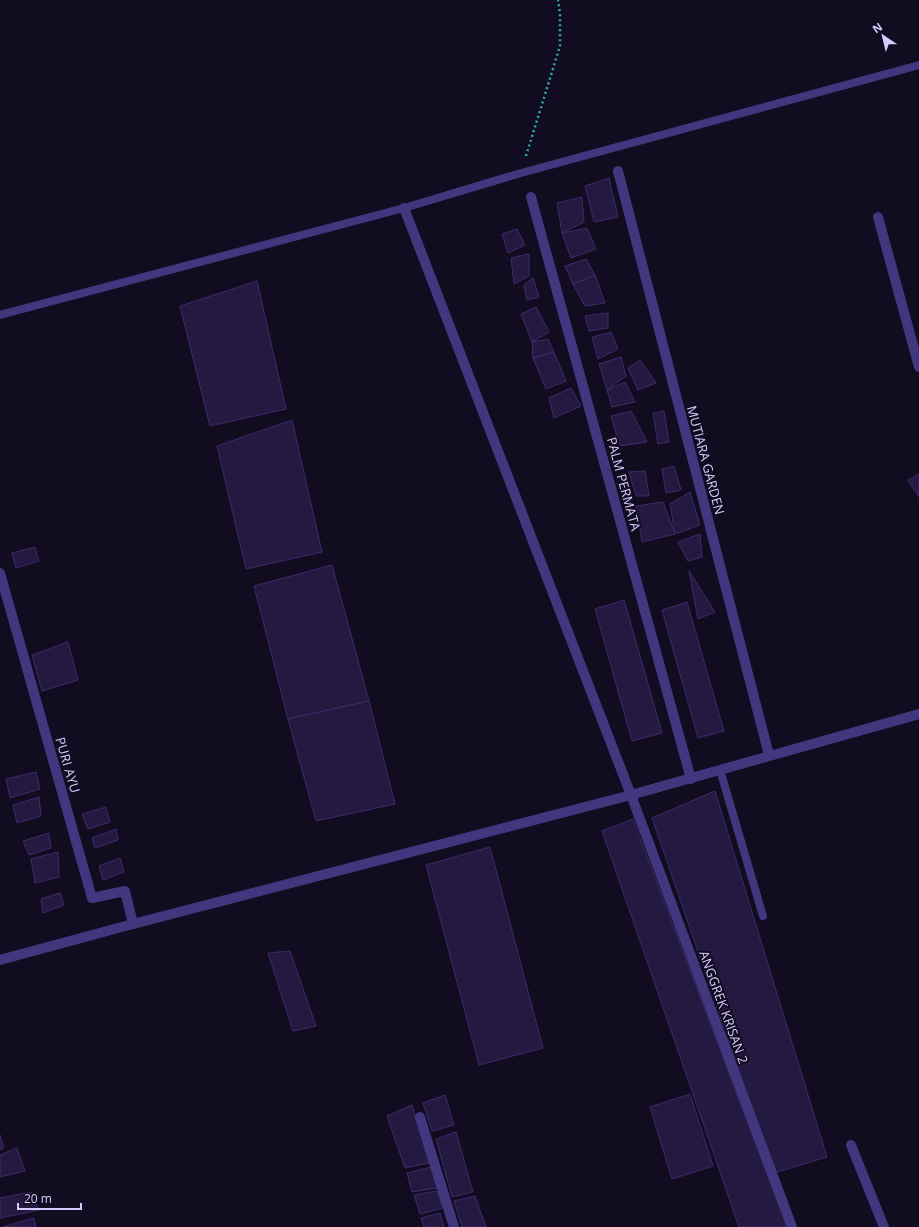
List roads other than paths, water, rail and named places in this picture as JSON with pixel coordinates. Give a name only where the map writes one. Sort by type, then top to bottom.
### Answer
[{"type":"street","name":"MUTIARA GARDEN","points":[[618,171],[769,755]]},
{"type":"street","name":"PALM PERMATA","points":[[532,197],[691,779]]},
{"type":"street","name":"ANGGREK KRISAN 2","points":[[404,208],[631,795],[792,1227]]},
{"type":"street","points":[[878,217],[919,367]]},
{"type":"street","name":"PURI AYU","points":[[0,573],[92,898],[125,891],[132,924]]},
{"type":"street","points":[[0,960],[132,924],[691,779],[769,755],[919,714]]},
{"type":"street","points":[[420,1117],[454,1227]]},
{"type":"street","points":[[851,1145],[884,1227]]},
{"type":"lane","points":[[0,315],[404,208],[521,173],[919,65]]},
{"type":"lane","points":[[720,770],[763,916]]}]
